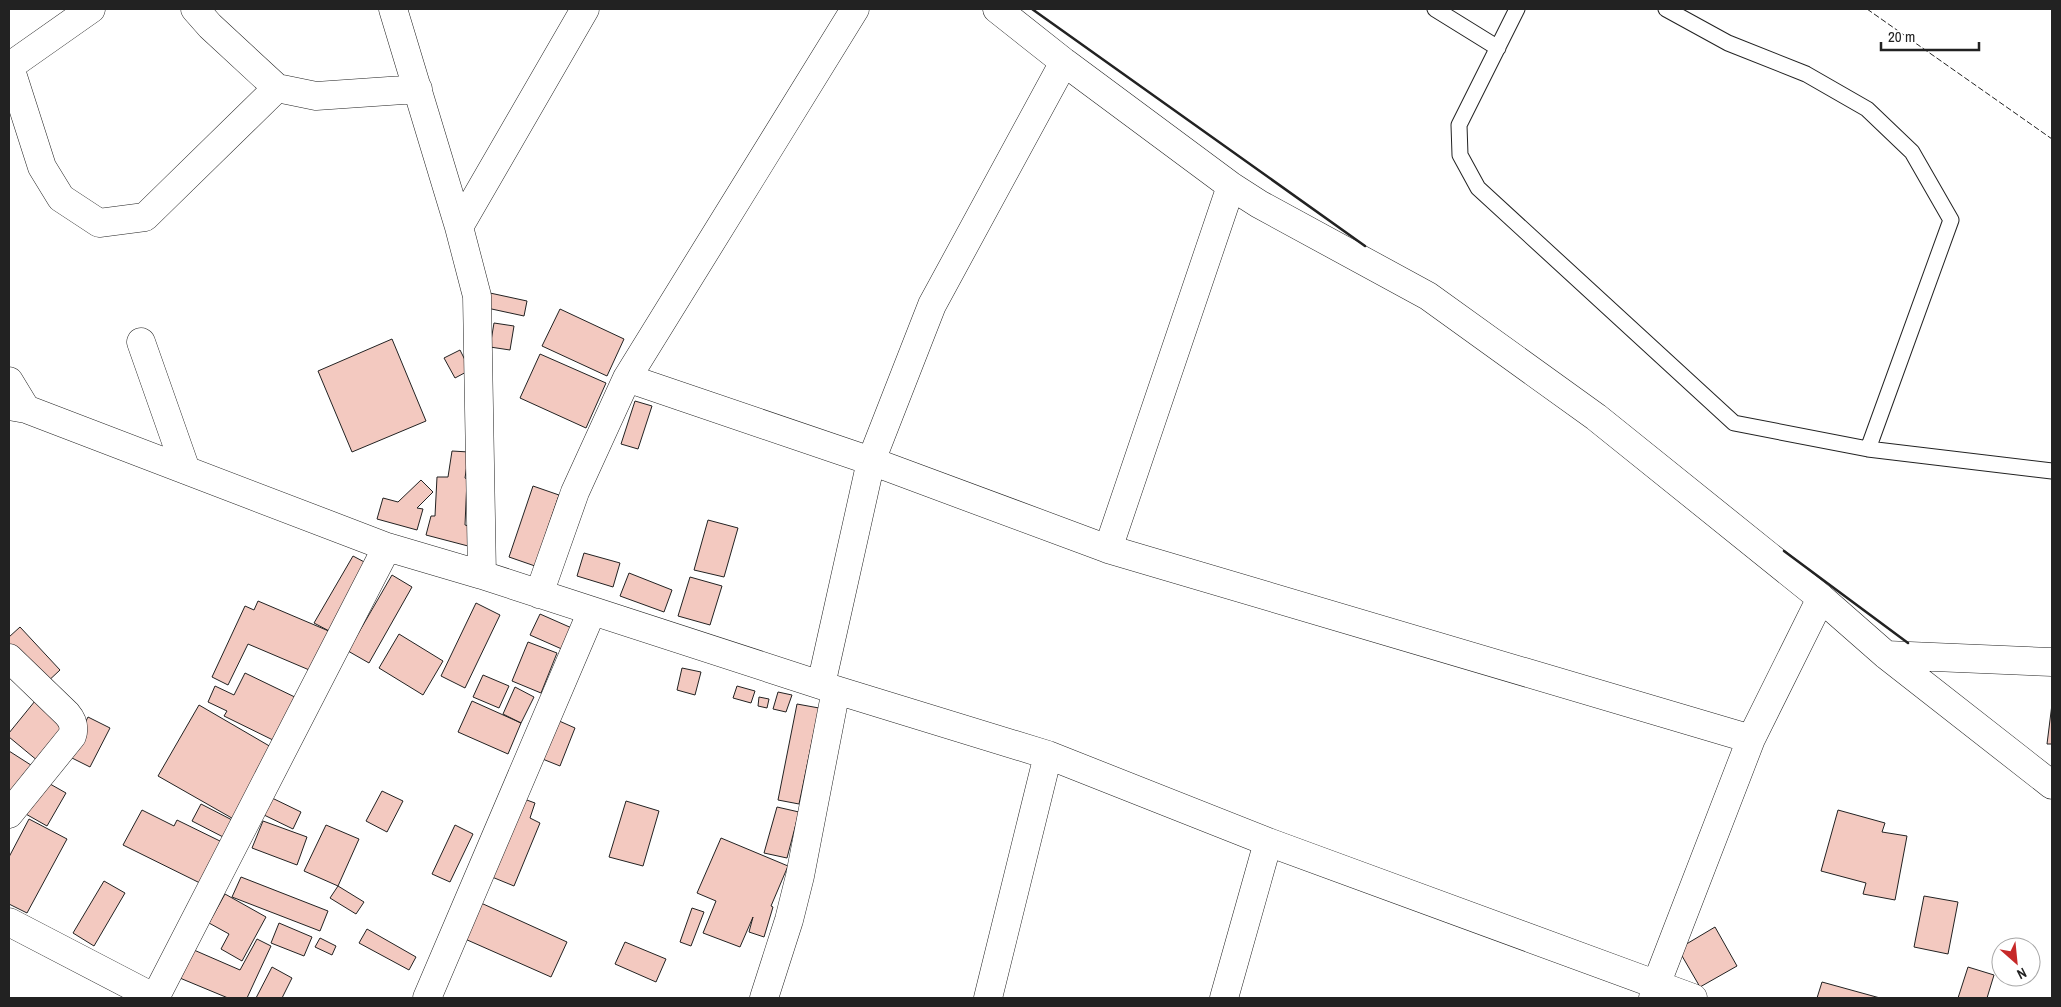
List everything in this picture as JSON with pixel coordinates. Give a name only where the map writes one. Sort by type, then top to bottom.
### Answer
[{"type":"street","points":[[91,9],[9,65],[42,167],[61,198],[99,223],[145,217],[277,88]]},
{"type":"street","points":[[194,9],[277,88],[316,96],[418,89]]},
{"type":"street","points":[[393,9],[459,227],[477,296],[482,575]]},
{"type":"street","points":[[459,227],[585,9]]},
{"type":"street","points":[[539,594],[575,492],[627,378],[856,9]]},
{"type":"street","points":[[998,9],[1064,62],[1231,186],[1259,204],[1428,296],[1596,417],[1821,598],[1886,656],[2052,786]]},
{"type":"street","points":[[764,998],[789,920],[800,876],[828,688],[871,461],[932,305],[1064,62]]},
{"type":"street","points":[[1108,549],[1231,186]]},
{"type":"street","points":[[141,342],[186,470]]},
{"type":"street","points":[[627,378],[871,461],[1108,549],[1751,739]]},
{"type":"street","points":[[9,381],[18,408],[387,547],[482,575],[828,688],[1048,755],[1654,992],[1693,998]]},
{"type":"street","points":[[9,922],[155,998],[387,547]]},
{"type":"street","points":[[1654,992],[1751,739],[1821,598]]},
{"type":"street","points":[[427,998],[592,611]]},
{"type":"street","points":[[1886,656],[2052,662]]},
{"type":"street","points":[[9,658],[67,714],[73,722],[74,730],[72,736],[9,814]]},
{"type":"street","points":[[988,998],[1048,755]]},
{"type":"street","points":[[1224,998],[1268,842]]},
{"type":"lane","points":[[1435,9],[1498,48]]},
{"type":"lane","points":[[1517,9],[1459,125],[1460,155],[1478,188],[1734,423],[1868,449],[2052,471]]},
{"type":"lane","points":[[1666,9],[1728,43],[1806,74],[1867,109],[1912,152],[1951,220],[1868,449]]},
{"type":"building","points":[[490,293],[527,301],[524,316],[487,308]]},
{"type":"building","points":[[560,309],[624,339],[607,376],[542,346]]},
{"type":"building","points":[[494,323],[514,326],[510,350],[490,347]]},
{"type":"building","points":[[392,339],[426,421],[352,452],[318,371]]},
{"type":"building","points":[[460,350],[470,370],[455,378],[444,358]]},
{"type":"building","points":[[540,354],[606,383],[586,428],[520,398]]},
{"type":"building","points":[[635,401],[652,406],[638,449],[621,444]]},
{"type":"building","points":[[452,451],[469,452],[465,478],[467,479],[465,525],[473,527],[468,546],[426,535],[431,516],[435,516],[437,477],[448,477]]},
{"type":"building","points":[[421,480],[433,492],[417,508],[423,509],[417,530],[377,519],[383,498],[398,502]]},
{"type":"building","points":[[533,486],[559,495],[535,566],[509,557]]},
{"type":"building","points":[[708,520],[738,528],[724,577],[694,570]]},
{"type":"building","points":[[584,553],[620,563],[613,587],[577,576]]},
{"type":"building","points":[[353,556],[370,565],[331,632],[314,623]]},
{"type":"building","points":[[629,573],[672,590],[664,612],[620,596]]},
{"type":"building","points":[[392,575],[412,587],[369,663],[348,651]]},
{"type":"building","points":[[690,577],[722,586],[710,625],[678,616]]},
{"type":"building","points":[[258,601],[331,632],[314,672],[248,644],[228,685],[212,677],[245,606],[254,610]]},
{"type":"building","points":[[476,603],[500,615],[465,688],[441,676]]},
{"type":"building","points":[[540,614],[574,629],[564,650],[530,635]]},
{"type":"building","points":[[20,627],[60,670],[44,685],[9,648],[9,637]]},
{"type":"building","points":[[399,634],[443,661],[423,695],[379,668]]},
{"type":"building","points":[[528,642],[557,653],[541,693],[512,681]]},
{"type":"building","points":[[682,668],[701,672],[695,695],[677,690]]},
{"type":"building","points":[[245,673],[301,700],[279,743],[224,716],[227,711],[208,702],[215,686],[234,695]]},
{"type":"building","points":[[483,675],[509,686],[499,708],[473,697]]},
{"type":"building","points":[[737,686],[755,691],[751,703],[733,698]]},
{"type":"building","points":[[515,687],[534,697],[521,723],[503,714]]},
{"type":"building","points":[[778,692],[792,695],[786,712],[773,709]]},
{"type":"building","points":[[759,697],[769,699],[767,708],[758,706]]},
{"type":"building","points":[[35,701],[72,731],[44,766],[9,737],[9,733]]},
{"type":"building","points":[[472,701],[521,723],[508,754],[458,732]]},
{"type":"building","points":[[797,704],[819,708],[799,804],[778,800]]},
{"type":"building","points":[[2052,704],[2052,744],[2047,744]]},
{"type":"building","points":[[199,705],[278,751],[237,821],[158,776]]},
{"type":"building","points":[[88,717],[110,728],[90,767],[68,756]]},
{"type":"building","points":[[557,720],[575,728],[560,766],[540,758]]},
{"type":"building","points":[[9,751],[34,767],[9,801]]},
{"type":"building","points":[[43,780],[66,793],[47,826],[24,813]]},
{"type":"building","points":[[382,791],[403,801],[387,832],[366,821]]},
{"type":"building","points":[[270,797],[301,812],[293,829],[262,814]]},
{"type":"building","points":[[524,799],[535,803],[530,818],[540,823],[514,886],[492,877]]},
{"type":"building","points":[[626,801],[659,811],[643,866],[609,857]]},
{"type":"building","points":[[201,804],[236,822],[227,839],[192,821]]},
{"type":"building","points":[[777,807],[799,812],[787,858],[764,853]]},
{"type":"building","points":[[142,810],[174,826],[177,820],[224,843],[204,885],[123,845]]},
{"type":"building","points":[[1838,810],[1885,823],[1882,832],[1907,836],[1895,900],[1863,894],[1866,883],[1821,871]]},
{"type":"building","points":[[29,819],[67,839],[27,913],[9,904],[9,857]]},
{"type":"building","points":[[263,821],[307,837],[297,865],[252,848]]},
{"type":"building","points":[[326,825],[359,839],[338,886],[304,871]]},
{"type":"building","points":[[455,825],[473,834],[450,882],[432,874]]},
{"type":"building","points":[[721,838],[788,866],[771,906],[773,907],[764,937],[749,932],[753,917],[740,947],[703,933],[716,901],[697,893]]},
{"type":"building","points":[[241,877],[328,911],[320,931],[232,897]]},
{"type":"building","points":[[104,881],[125,893],[94,946],[73,933]]},
{"type":"building","points":[[338,886],[364,902],[356,914],[330,898]]},
{"type":"building","points":[[225,894],[266,917],[242,961],[221,949],[229,934],[209,923]]},
{"type":"building","points":[[1924,896],[1958,902],[1948,954],[1914,947]]},
{"type":"building","points":[[481,903],[567,942],[551,977],[465,939]]},
{"type":"building","points":[[692,908],[704,912],[691,946],[680,942]]},
{"type":"building","points":[[279,923],[312,937],[304,956],[271,943]]},
{"type":"building","points":[[1715,927],[1737,966],[1700,987],[1678,949]]},
{"type":"building","points":[[367,929],[416,957],[409,970],[359,943]]},
{"type":"building","points":[[320,938],[336,946],[332,955],[315,947]]},
{"type":"building","points":[[257,939],[271,946],[247,998],[228,998],[175,976],[187,947],[240,970]]},
{"type":"building","points":[[625,942],[666,959],[656,982],[615,964]]},
{"type":"building","points":[[272,967],[292,978],[282,998],[256,998]]},
{"type":"building","points":[[1968,967],[1991,974],[1991,985],[1987,998],[1958,998]]},
{"type":"building","points":[[1822,982],[1880,998],[1817,998]]},
{"type":"fence","points":[[1867,9],[2052,139]]},
{"type":"wall","points":[[1032,9],[1365,246]]},
{"type":"wall","points":[[1784,551],[1908,643]]}]
